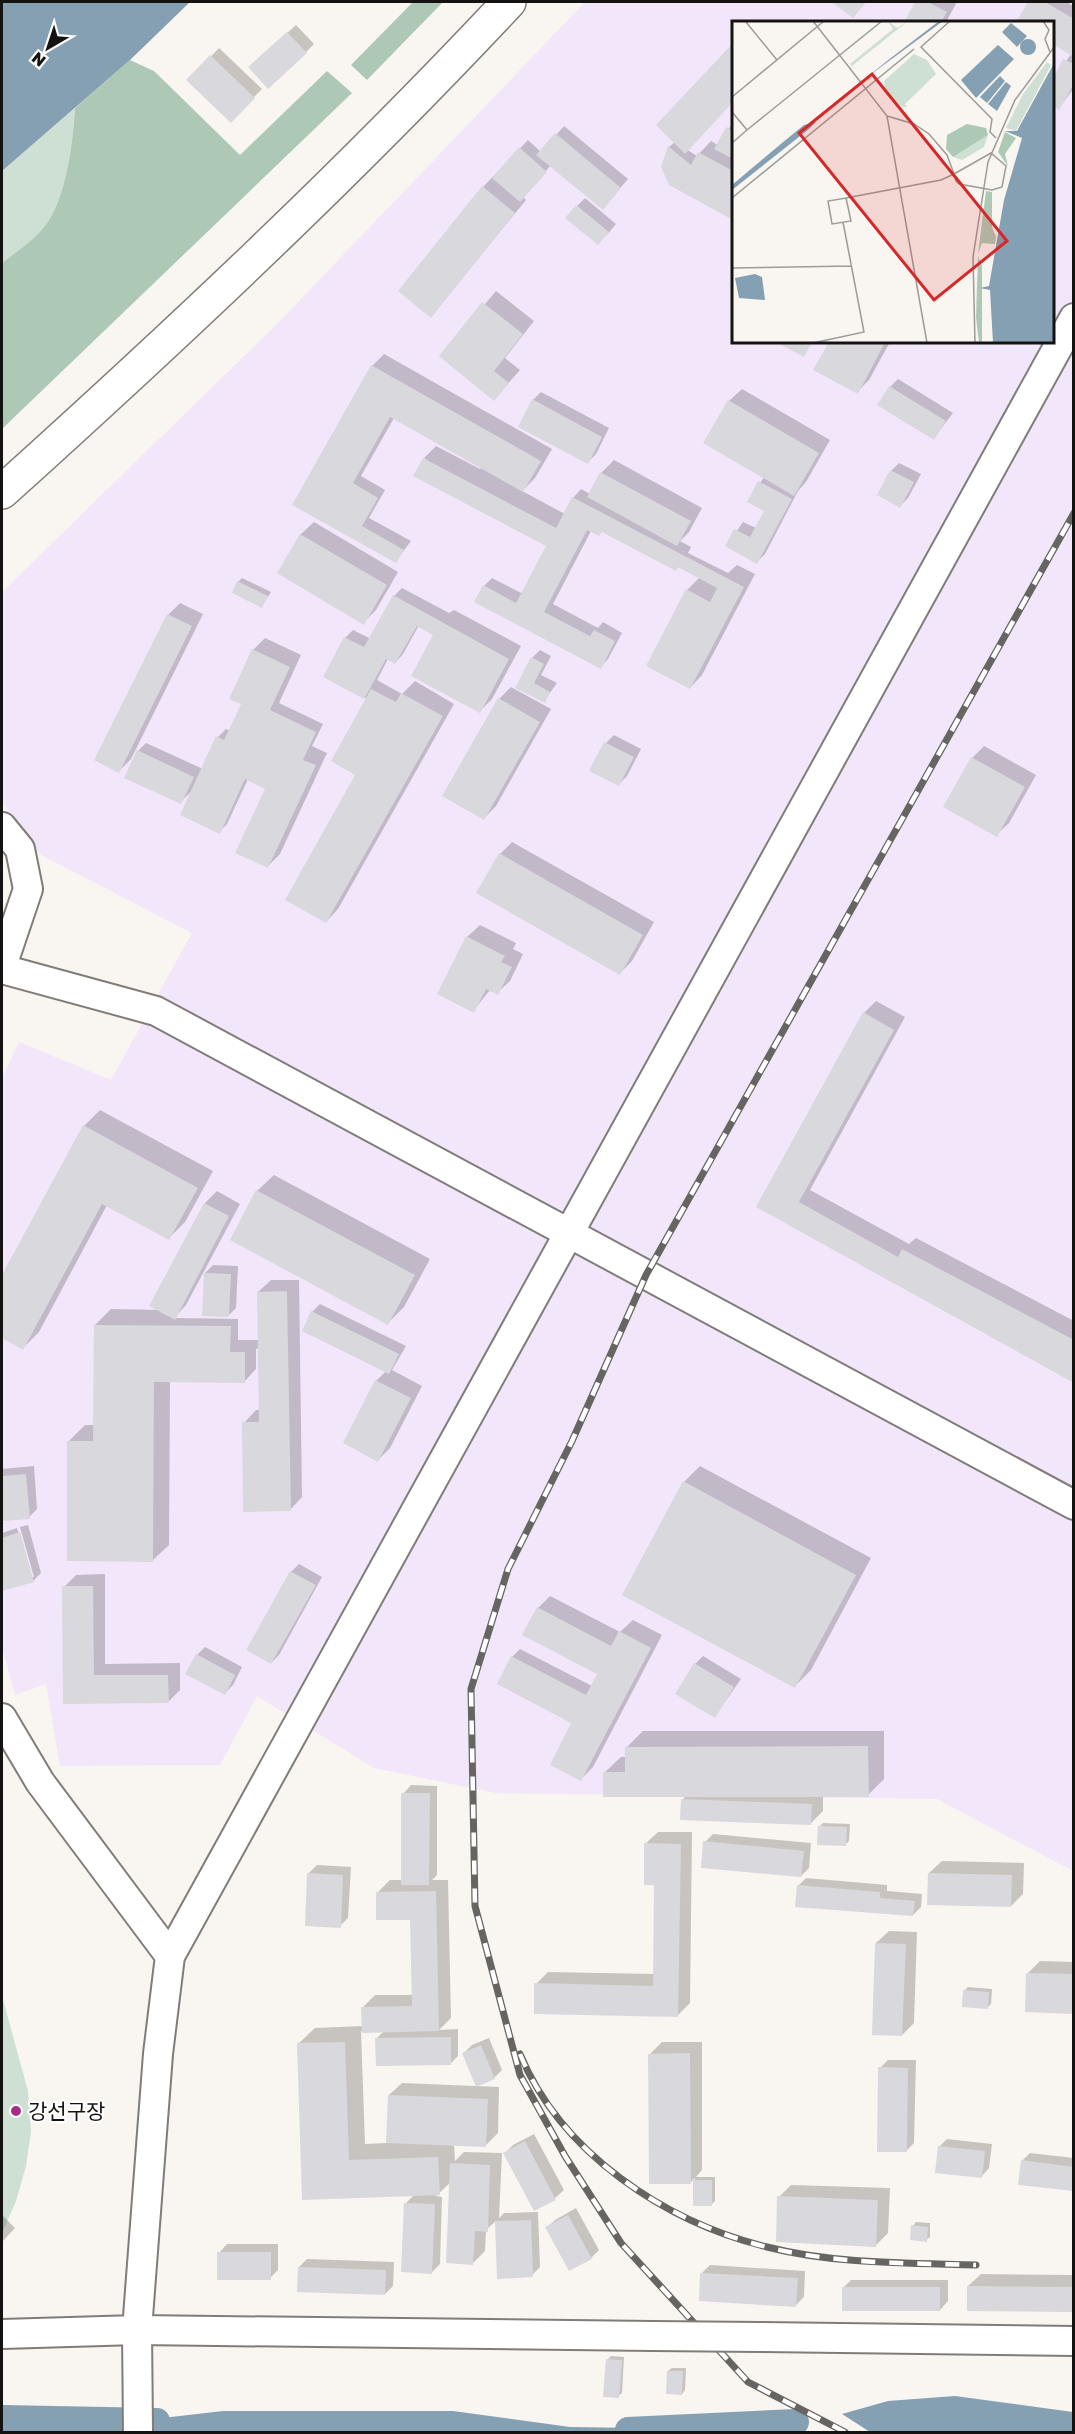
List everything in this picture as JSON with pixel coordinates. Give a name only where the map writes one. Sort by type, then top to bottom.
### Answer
[{"type":"highway","points":[[2,492],[240,273],[421,96],[509,2]]},
{"type":"street","points":[[138,2433],[137,2330],[158,2054],[170,1956],[1074,318]]},
{"type":"street","points":[[2,826],[20,849],[28,889],[2,967],[156,1011],[1074,1505]]},
{"type":"street","points":[[2,1718],[40,1782],[170,1956]]},
{"type":"street","points":[[2,2334],[137,2330],[1074,2341]]},
{"type":"shaded area","points":[[585,2],[1073,2],[1073,1871],[937,1799],[496,1793],[374,1768],[257,1696],[220,1765],[60,1766],[46,1684],[15,1695],[2,1647],[2,1078],[19,1042],[111,1080],[192,933],[41,855],[2,802],[2,592],[280,321]]},
{"type":"green space","points":[[413,2],[443,2],[367,80],[351,65]]},
{"type":"green space","points":[[130,60],[154,71],[240,155],[327,71],[352,93],[2,429],[2,263],[35,237],[52,216],[67,170],[75,108]]},
{"type":"green space","points":[[75,108],[67,170],[52,216],[35,237],[2,263],[2,171]]},
{"type":"green space","name":"강선구장","points":[[2,1996],[28,2091],[31,2131],[26,2166],[16,2201],[2,2233]]},
{"type":"water","points":[[2,2],[190,2],[130,60],[2,171]]},
{"type":"water","points":[[955,2396],[1073,2412],[1073,2432],[870,2432],[842,2414],[888,2401]]},
{"type":"water","points":[[2,2405],[87,2412],[88,2432],[2,2432]]},
{"type":"water","points":[[223,2411],[453,2411],[570,2427],[703,2429],[750,2425],[749,2432],[154,2432],[154,2419]]},
{"type":"building","points":[[832,2],[866,2],[853,18]]},
{"type":"building","points":[[915,2],[928,2],[947,12],[942,21],[905,21]]},
{"type":"building","points":[[1028,2],[1045,2],[1074,19],[1072,56],[1054,45],[1054,21],[1017,21]]},
{"type":"building","points":[[287,32],[307,53],[268,89],[248,67]]},
{"type":"building","points":[[732,44],[732,103],[685,154],[656,125]]},
{"type":"building","points":[[210,55],[255,98],[231,123],[186,80]]},
{"type":"building","points":[[1063,59],[1074,64],[1074,84],[1059,110],[1054,107],[1054,76]]},
{"type":"building","points":[[726,127],[732,130],[732,158],[714,149]]},
{"type":"building","points":[[555,133],[621,188],[603,210],[536,155]]},
{"type":"building","points":[[668,146],[691,165],[698,152],[732,170],[732,219],[669,185],[661,167]]},
{"type":"building","points":[[519,147],[547,172],[520,202],[492,178]]},
{"type":"building","points":[[482,186],[515,213],[431,318],[398,291]]},
{"type":"building","points":[[576,205],[609,232],[598,245],[565,218]]},
{"type":"building","points":[[482,302],[523,334],[494,371],[509,383],[494,401],[439,356]]},
{"type":"building","points":[[780,344],[811,344],[804,357]]},
{"type":"building","points":[[828,344],[884,344],[858,394],[813,370]]},
{"type":"building","points":[[371,365],[541,461],[523,492],[390,417],[353,483],[378,498],[362,526],[404,550],[396,563],[292,505]]},
{"type":"building","points":[[889,386],[946,421],[934,440],[877,405]]},
{"type":"building","points":[[532,399],[602,437],[588,464],[518,427]]},
{"type":"building","points":[[728,400],[819,453],[794,496],[703,443]]},
{"type":"building","points":[[423,458],[556,528],[572,497],[744,587],[690,689],[646,666],[686,589],[710,602],[717,588],[678,567],[676,571],[602,532],[599,536],[587,530],[544,612],[590,636],[594,630],[615,641],[601,669],[474,602],[483,585],[516,603],[546,546],[413,476]]},
{"type":"building","points":[[890,470],[914,482],[900,508],[877,495]]},
{"type":"building","points":[[600,472],[691,521],[677,546],[587,497]]},
{"type":"building","points":[[758,481],[792,499],[757,564],[725,546],[734,529],[750,537],[764,511],[747,502]]},
{"type":"building","points":[[300,534],[387,585],[364,625],[277,573]]},
{"type":"building","points":[[237,581],[268,596],[262,608],[232,593]]},
{"type":"building","points":[[393,595],[509,659],[480,713],[411,676],[433,635],[417,626],[395,664],[386,659],[364,699],[323,677],[344,637],[364,647]]},
{"type":"building","points":[[167,614],[192,626],[119,773],[94,760]]},
{"type":"building","points":[[252,649],[290,667],[270,710],[316,732],[303,760],[316,765],[268,868],[235,853],[265,789],[245,779],[220,834],[180,815],[216,736],[224,740],[241,704],[229,699]]},
{"type":"building","points":[[531,657],[544,664],[534,683],[550,692],[545,703],[515,688]]},
{"type":"building","points":[[371,689],[396,702],[401,693],[443,716],[326,923],[285,900],[355,775],[331,761]]},
{"type":"building","points":[[498,698],[540,722],[484,820],[442,796]]},
{"type":"building","points":[[604,742],[634,757],[619,786],[589,771]]},
{"type":"building","points":[[137,750],[194,777],[181,804],[124,778]]},
{"type":"building","points":[[971,757],[1025,787],[997,837],[943,807]]},
{"type":"building","points":[[499,853],[643,935],[620,975],[476,893]]},
{"type":"building","points":[[466,936],[505,956],[501,962],[512,967],[498,995],[486,989],[474,1013],[437,994]]},
{"type":"building","points":[[863,1012],[894,1030],[799,1202],[898,1257],[902,1249],[1074,1340],[1074,1383],[756,1207]]},
{"type":"building","points":[[83,1125],[198,1188],[169,1240],[102,1204],[23,1350],[2,1338],[2,1275]]},
{"type":"building","points":[[256,1190],[415,1275],[388,1325],[230,1240]]},
{"type":"building","points":[[204,1203],[229,1216],[175,1320],[149,1306]]},
{"type":"building","points":[[204,1273],[231,1274],[229,1317],[202,1316]]},
{"type":"building","points":[[287,1291],[291,1511],[243,1512],[242,1422],[259,1422],[257,1292]]},
{"type":"building","points":[[311,1311],[399,1354],[389,1374],[302,1331]]},
{"type":"building","points":[[94,1325],[231,1326],[230,1352],[245,1352],[245,1383],[154,1382],[153,1562],[67,1561],[67,1441],[93,1441]]},
{"type":"building","points":[[375,1380],[411,1398],[378,1462],[343,1443]]},
{"type":"building","points":[[26,1474],[30,1519],[2,1521],[2,1476]]},
{"type":"building","points":[[683,1481],[856,1575],[795,1688],[622,1595]]},
{"type":"building","points":[[20,1532],[34,1582],[2,1591],[2,1538]]},
{"type":"building","points":[[290,1571],[316,1585],[271,1664],[246,1650]]},
{"type":"building","points":[[62,1586],[93,1586],[94,1675],[168,1675],[169,1703],[63,1704]]},
{"type":"building","points":[[537,1607],[611,1646],[619,1631],[651,1648],[581,1781],[550,1765],[571,1723],[497,1684],[511,1656],[586,1695],[597,1674],[522,1635]]},
{"type":"building","points":[[196,1654],[235,1675],[225,1695],[185,1674]]},
{"type":"building","points":[[694,1663],[734,1687],[715,1718],[675,1694]]},
{"type":"building","points":[[868,1746],[869,1797],[603,1797],[603,1772],[625,1772],[625,1747]]},
{"type":"building","points":[[401,1793],[430,1793],[429,1885],[401,1885]]},
{"type":"building","points":[[681,1799],[812,1804],[811,1825],[680,1820]]},
{"type":"building","points":[[818,1826],[847,1827],[846,1846],[817,1845]]},
{"type":"building","points":[[703,1841],[804,1851],[801,1877],[701,1868]]},
{"type":"building","points":[[644,1843],[681,1844],[678,2017],[534,2014],[534,1983],[653,1986],[654,1885],[644,1885]]},
{"type":"building","points":[[307,1873],[343,1875],[341,1928],[305,1926]]},
{"type":"building","points":[[928,1873],[1012,1875],[1011,1907],[927,1905]]},
{"type":"building","points":[[797,1885],[880,1892],[880,1898],[915,1901],[913,1916],[795,1907]]},
{"type":"building","points":[[436,1891],[439,2031],[362,2033],[361,2007],[412,2006],[410,1920],[376,1920],[376,1892]]},
{"type":"building","points":[[875,1943],[906,1944],[902,2036],[872,2035]]},
{"type":"building","points":[[1026,1973],[1074,1974],[1074,2014],[1025,2012]]},
{"type":"building","points":[[963,1990],[989,1992],[988,2009],[962,2007]]},
{"type":"building","points":[[451,2037],[451,2065],[376,2066],[375,2038]]},
{"type":"building","points":[[345,2042],[349,2160],[438,2157],[440,2195],[302,2200],[297,2043]]},
{"type":"building","points":[[481,2045],[495,2079],[476,2087],[462,2053]]},
{"type":"building","points":[[690,2053],[691,2184],[649,2184],[648,2054]]},
{"type":"building","points":[[878,2067],[908,2068],[907,2152],[877,2152]]},
{"type":"building","points":[[388,2095],[488,2099],[486,2147],[386,2143]]},
{"type":"building","points":[[525,2141],[556,2200],[534,2211],[503,2153]]},
{"type":"building","points":[[938,2146],[985,2151],[982,2178],[935,2173]]},
{"type":"building","points":[[1021,2160],[1074,2167],[1074,2191],[1018,2185]]},
{"type":"building","points":[[450,2163],[490,2165],[488,2232],[475,2231],[473,2265],[446,2263]]},
{"type":"building","points":[[693,2180],[712,2180],[712,2206],[693,2206]]},
{"type":"building","points":[[777,2196],[878,2200],[876,2247],[776,2242]]},
{"type":"building","points":[[404,2203],[435,2204],[432,2274],[401,2272]]},
{"type":"building","points":[[568,2215],[592,2259],[569,2271],[545,2227]]},
{"type":"building","points":[[531,2220],[533,2277],[497,2279],[495,2221]]},
{"type":"building","points":[[911,2225],[928,2227],[927,2242],[910,2240]]},
{"type":"building","points":[[217,2252],[271,2252],[271,2280],[217,2280]]},
{"type":"building","points":[[298,2267],[386,2270],[385,2295],[297,2292]]},
{"type":"building","points":[[700,2273],[798,2278],[796,2307],[699,2301]]},
{"type":"building","points":[[967,2286],[1074,2287],[1074,2312],[967,2311]]},
{"type":"building","points":[[842,2287],[940,2287],[940,2311],[842,2311]]},
{"type":"building","points":[[606,2359],[622,2360],[619,2398],[603,2397]]},
{"type":"building","points":[[667,2371],[683,2371],[682,2395],[666,2394]]},
{"type":"waterway","points":[[2,2418],[157,2421]]},
{"type":"waterway","points":[[628,2430],[796,2422]]},
{"type":"railway","points":[[845,2432],[748,2382],[621,2243],[565,2156],[520,2075],[475,1906],[471,1689],[508,1569],[572,1441],[646,1275],[1074,513]]},
{"type":"railway","points":[[520,2054],[538,2090],[589,2152],[621,2178],[655,2201],[691,2220],[729,2236],[792,2253],[871,2262],[976,2265]]},
{"type":"place","name":"강선구장","points":[[16,2111]]}]
